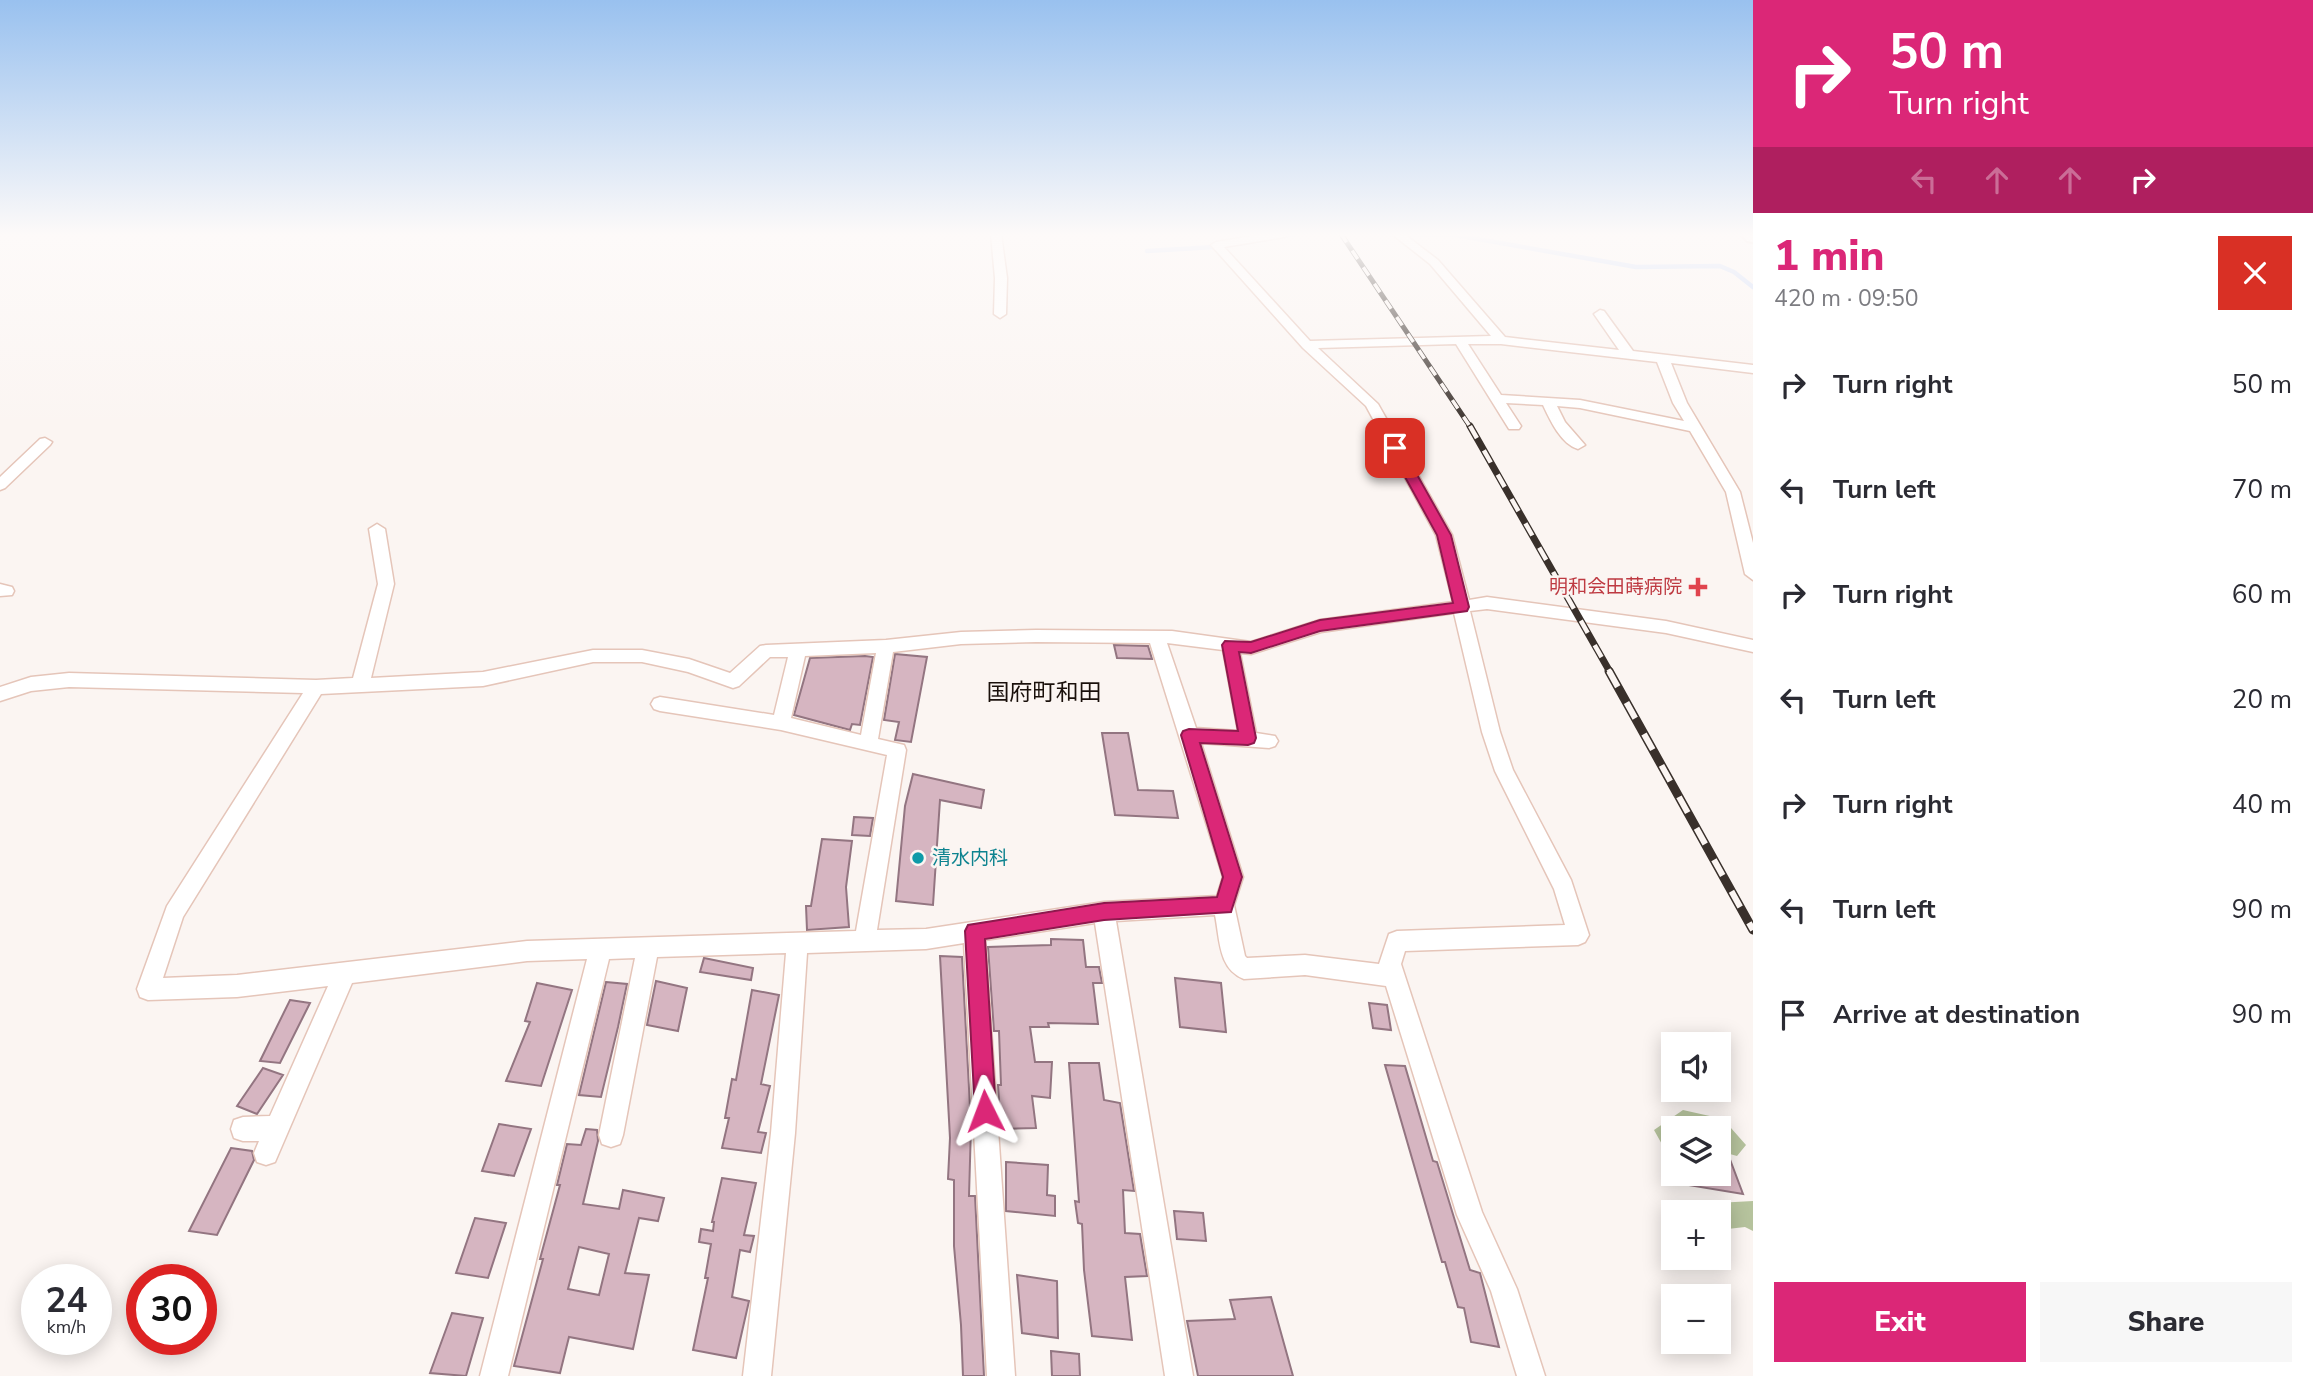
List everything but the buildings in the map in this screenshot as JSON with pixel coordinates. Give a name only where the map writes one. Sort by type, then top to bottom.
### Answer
[{"type":"street","points":[[1000,298],[1000,314]]},
{"type":"street","points":[[1264,298],[1307,345],[1371,404],[1444,535],[1491,732],[1504,771],[1564,887],[1578,934],[1397,940],[1390,964],[1470,1215],[1504,1289],[1531,1376]]},
{"type":"street","points":[[1465,298],[1501,340]]},
{"type":"street","points":[[1600,314],[1630,356]]},
{"type":"street","points":[[1307,345],[1459,338],[1501,340],[1753,369]]},
{"type":"street","points":[[1459,338],[1514,426]]},
{"type":"street","points":[[1663,360],[1680,403],[1734,492],[1753,574]]},
{"type":"street","points":[[1497,399],[1580,404],[1697,428]]},
{"type":"street","points":[[1548,401],[1559,424],[1578,445]]},
{"type":"street","points":[[0,485],[45,442]]},
{"type":"street","points":[[360,685],[386,584],[377,529]]},
{"type":"street","points":[[0,694],[31,684],[69,680],[316,687],[483,678],[605,656],[642,656],[689,666],[733,681],[766,651],[886,646],[961,638],[1156,637],[1251,648],[1320,626],[1487,603],[1666,627],[1753,646]]},
{"type":"street","points":[[1156,637],[1233,877],[1224,905],[1235,962],[1244,969],[1306,965],[1394,977]]},
{"type":"street","points":[[1230,645],[1248,738]]},
{"type":"street","points":[[868,744],[886,646]]},
{"type":"street","points":[[782,723],[798,650]]},
{"type":"street","points":[[316,687],[174,913],[148,989],[237,986],[527,951],[926,939],[1104,912],[1224,905]]},
{"type":"street","points":[[660,704],[782,723],[897,750],[865,941]]},
{"type":"street","points":[[1189,735],[1269,741]]},
{"type":"street","points":[[1104,912],[1179,1376]]},
{"type":"street","points":[[974,931],[1001,1376]]},
{"type":"street","points":[[757,1376],[783,1133],[797,943]]},
{"type":"street","points":[[611,1135],[648,948]]},
{"type":"street","points":[[494,1376],[600,950]]},
{"type":"street","points":[[266,1153],[345,973]]},
{"type":"street","points":[[243,1129],[277,1128]]},
{"type":"green space","points":[[1683,1110],[1710,1116],[1674,1116]]},
{"type":"green space","points":[[1661,1125],[1661,1143],[1654,1130]]},
{"type":"green space","points":[[1731,1128],[1746,1145],[1737,1156],[1731,1154]]},
{"type":"green space","points":[[1753,1201],[1753,1231],[1745,1227],[1731,1229],[1731,1202]]},
{"type":"railway","points":[[1384,298],[1471,428]]},
{"type":"railway","points":[[1470,426],[1610,672]]},
{"type":"railway","points":[[1609,671],[1753,930]]},
{"type":"place","name":"明和会田蒔病院","points":[[1698,587]]},
{"type":"place","name":"清水内科","points":[[918,858]]},
{"type":"district","name":"国府町和田","points":[[1044,692]]},
{"type":"route","points":[[985,1111],[974,931],[1104,912],[1224,905],[1233,877],[1189,735],[1248,738],[1230,645],[1251,648],[1320,626],[1462,607],[1444,535],[1395,448]]}]
